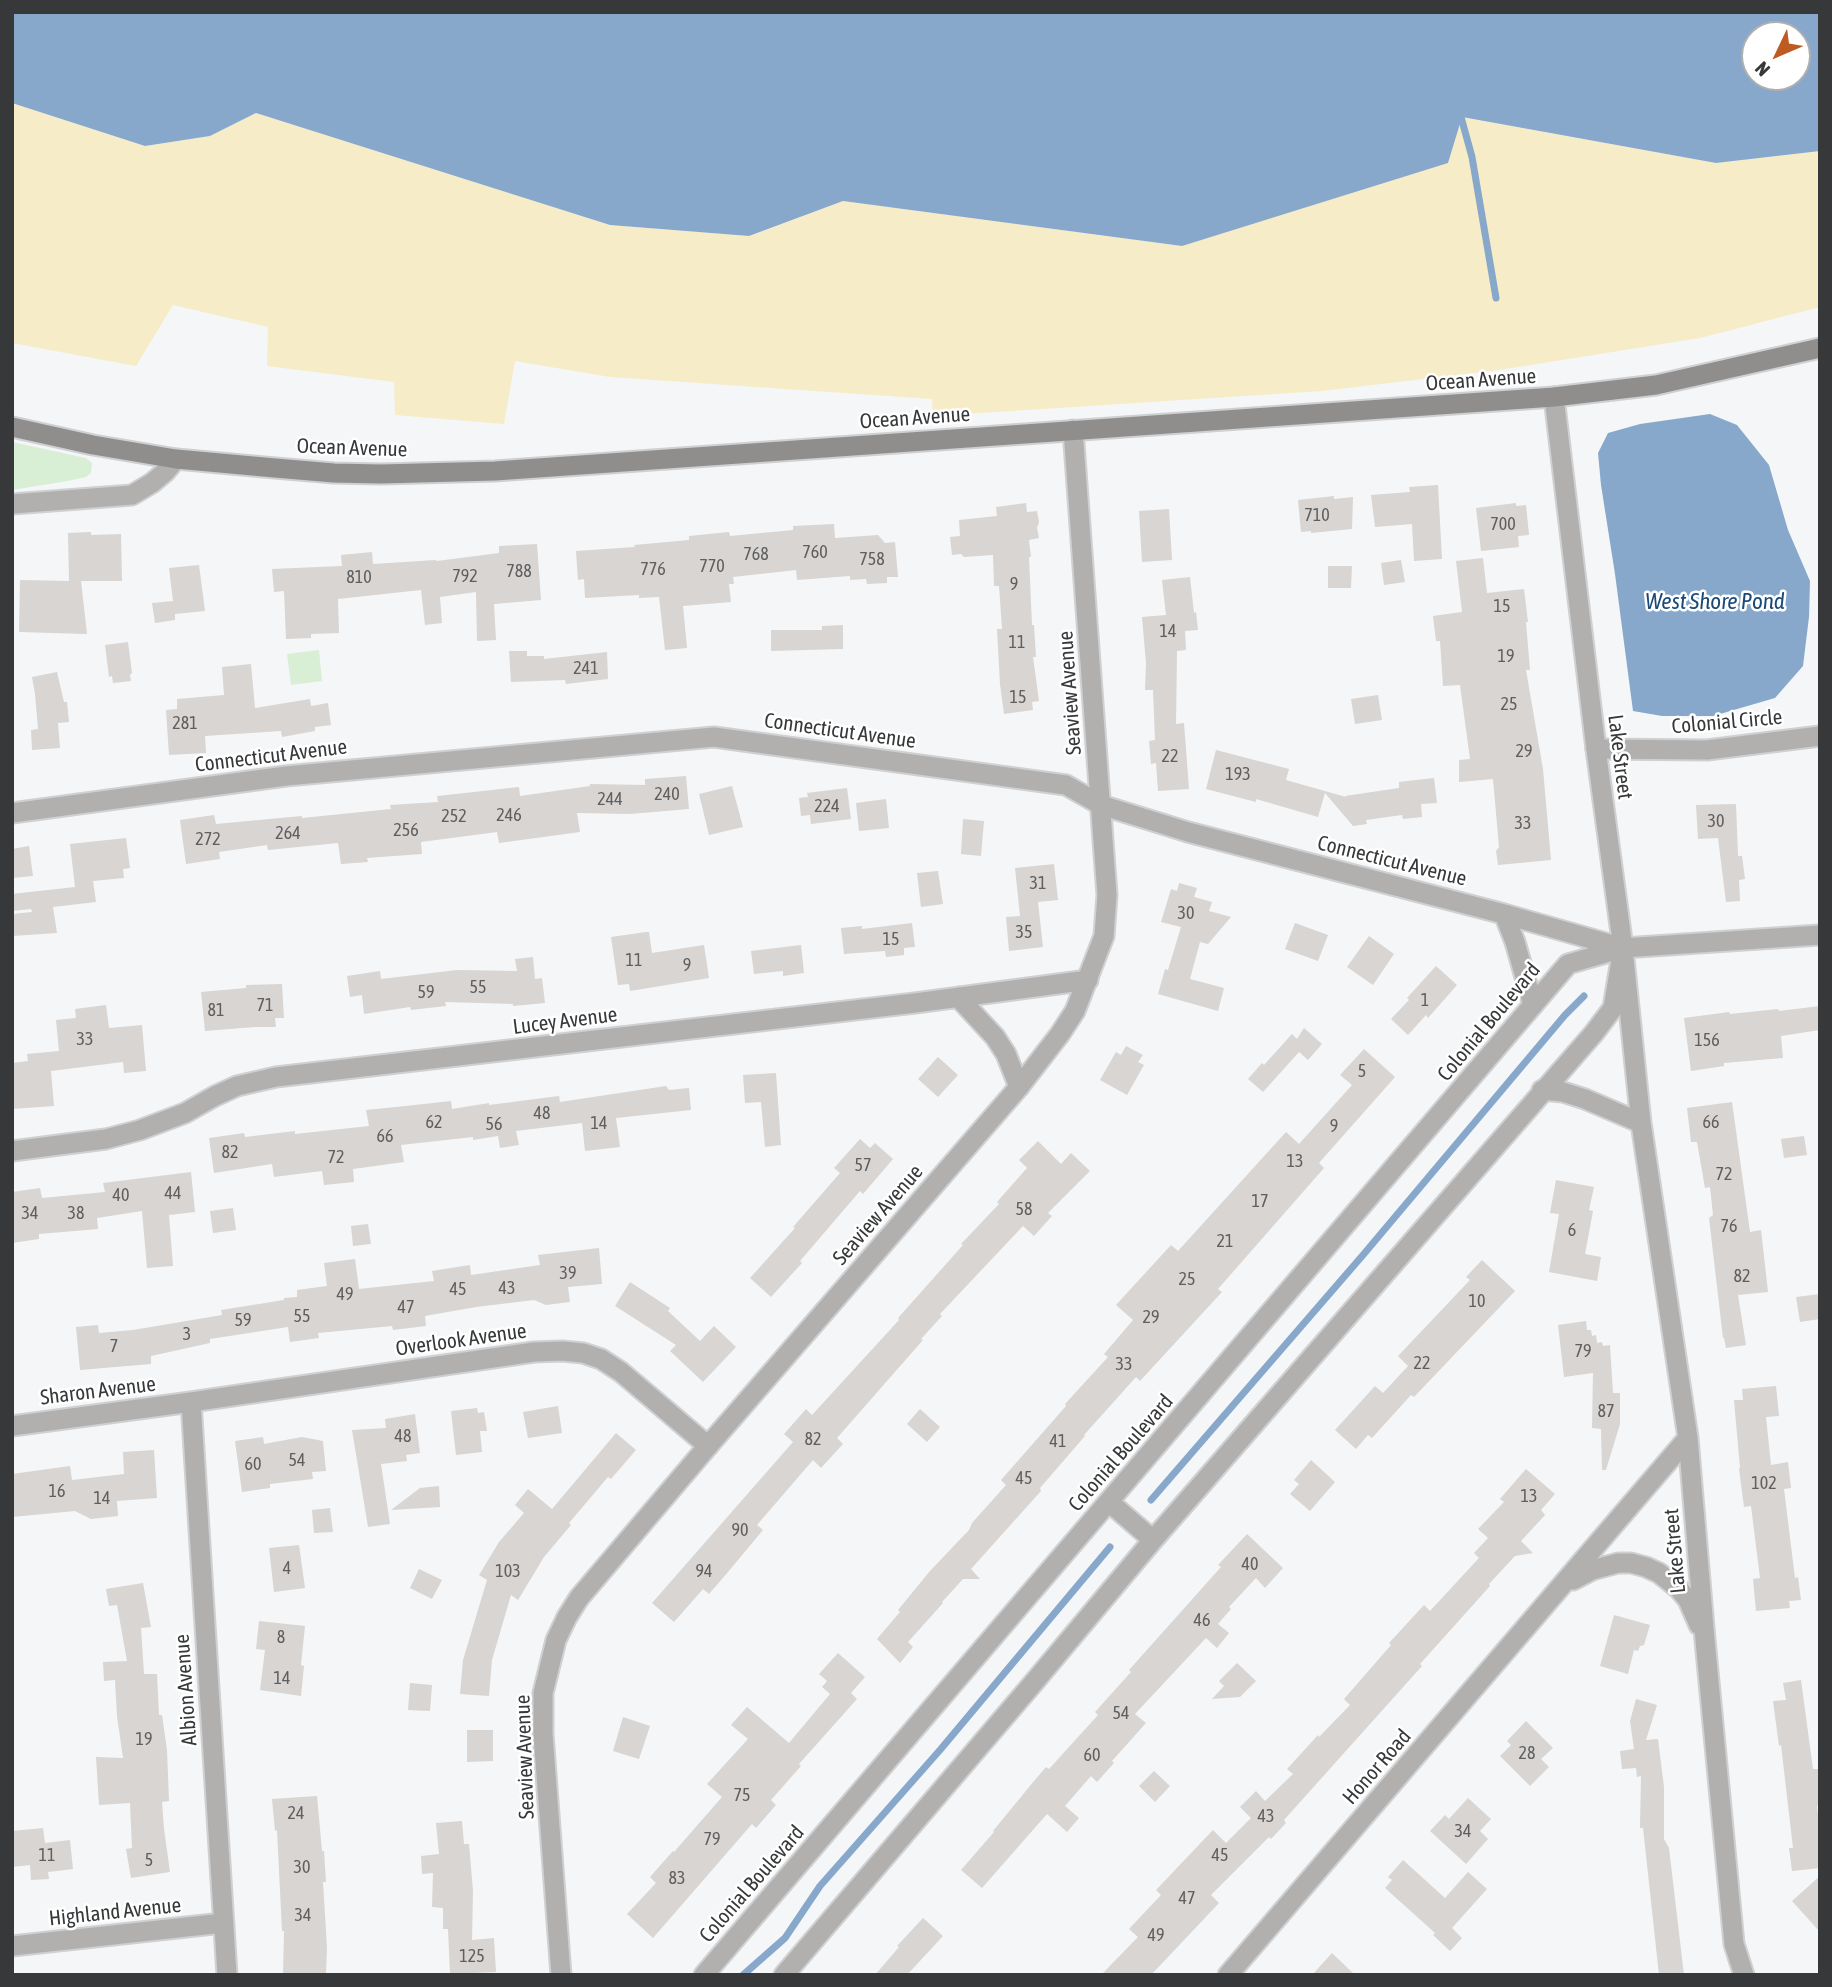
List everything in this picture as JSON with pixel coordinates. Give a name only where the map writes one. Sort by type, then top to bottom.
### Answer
[{"type":"main road","name":"Ocean Avenue","points":[[12,426],[93,445],[176,459],[334,473],[495,471],[1553,397],[1656,385],[1820,348]]},
{"type":"street","name":"Lake Street","points":[[1553,397],[1623,948],[1641,1123],[1688,1438],[1734,1944],[1744,1975]]},
{"type":"street","name":"Seaview Avenue","points":[[561,1975],[543,1734],[543,1693],[556,1640],[567,1617],[579,1598],[708,1446],[1019,1087],[1075,1011],[1104,936],[1107,895],[1073,430]]},
{"type":"street","points":[[12,504],[132,495],[152,484],[176,459]]},
{"type":"street","name":"Colonial Circle","points":[[1596,749],[1707,750],[1820,736]]},
{"type":"street","name":"Connecticut Avenue","points":[[12,813],[286,776],[714,737],[1066,785],[1101,805],[1188,832],[1504,914],[1623,948],[1820,935]]},
{"type":"street","points":[[1504,914],[1519,953],[1533,1005]]},
{"type":"street","points":[[784,1975],[1153,1540],[1594,1033],[1613,1008],[1623,948]]},
{"type":"street","name":"Colonial Boulevard","points":[[704,1975],[1568,964],[1623,948]]},
{"type":"street","name":"Lucey Avenue","points":[[12,1151],[106,1139],[140,1130],[185,1113],[237,1086],[276,1077],[1088,980]]},
{"type":"street","points":[[958,997],[995,1037],[1019,1087]]},
{"type":"street","points":[[1542,1090],[1563,1092],[1585,1099],[1641,1123]]},
{"type":"street","name":"Overlook Avenue","points":[[191,1402],[534,1352],[562,1351],[583,1353],[601,1359],[708,1446]]},
{"type":"street","name":"Sharon Avenue","points":[[12,1426],[191,1402]]},
{"type":"street","name":"Albion Avenue","points":[[191,1402],[227,1975]]},
{"type":"street","name":"Honor Road","points":[[1228,1975],[1688,1438]]},
{"type":"street","points":[[1110,1502],[1153,1540]]},
{"type":"street","name":"Honor Road","points":[[1560,1588],[1592,1570],[1618,1563],[1646,1567],[1659,1573],[1679,1589],[1695,1614],[1705,1640]]},
{"type":"street","name":"Highland Avenue","points":[[12,1947],[223,1923]]},
{"type":"green space","points":[[12,442],[86,458],[92,463],[91,473],[86,477],[68,481],[12,490]]},
{"type":"green space","points":[[319,650],[322,681],[291,685],[287,654]]},
{"type":"sand","points":[[12,103],[145,146],[210,136],[256,113],[610,225],[749,236],[843,201],[1182,246],[1461,117],[1716,163],[1820,151],[1820,307],[1700,338],[1499,370],[1322,391],[933,416],[932,399],[610,377],[515,361],[504,424],[395,415],[394,382],[267,366],[268,327],[173,305],[136,366],[12,343]]},
{"type":"water","points":[[12,12],[1820,12],[1820,151],[1716,163],[1462,117],[1448,163],[1182,246],[843,201],[749,236],[610,225],[256,113],[210,136],[145,146],[12,103]]},
{"type":"water","name":"West Shore Pond","points":[[1710,414],[1737,425],[1769,465],[1788,530],[1810,581],[1803,666],[1775,698],[1713,716],[1662,716],[1633,711],[1598,453],[1608,433],[1640,424]]},
{"type":"building","points":[[1438,485],[1442,559],[1414,561],[1412,524],[1375,527],[1371,495],[1410,492],[1409,487]]},
{"type":"building","points":[[1334,496],[1334,499],[1353,497],[1352,529],[1301,532],[1298,500]]},
{"type":"building","points":[[1026,503],[1027,512],[1037,511],[1039,522],[1039,538],[1029,540],[1029,557],[1036,657],[1033,657],[1039,701],[1032,702],[1033,710],[1004,714],[997,629],[1002,629],[999,586],[994,586],[993,555],[952,555],[950,537],[960,536],[959,520],[997,516],[996,507]]},
{"type":"building","points":[[1516,503],[1516,506],[1526,505],[1529,535],[1518,536],[1519,547],[1481,551],[1476,508]]},
{"type":"building","points":[[1169,509],[1172,560],[1142,562],[1139,511]]},
{"type":"building","points":[[834,524],[835,538],[878,535],[885,543],[895,542],[898,577],[887,577],[887,583],[867,584],[866,579],[850,580],[850,576],[797,580],[796,570],[733,577],[734,584],[729,584],[731,602],[683,606],[687,648],[665,650],[659,597],[639,598],[639,595],[585,598],[584,579],[578,580],[576,551],[689,540],[689,536],[729,532],[730,536],[793,530],[793,526]]},
{"type":"building","points":[[91,532],[91,535],[121,534],[122,581],[81,581],[87,634],[19,632],[20,580],[69,581],[68,533]]},
{"type":"building","points":[[537,544],[541,600],[494,604],[496,640],[477,641],[476,592],[440,597],[442,623],[425,625],[421,590],[338,599],[339,633],[311,634],[311,638],[286,639],[284,591],[274,592],[272,569],[342,566],[341,555],[372,552],[373,564],[437,561],[499,553],[499,546]]},
{"type":"building","points":[[1483,558],[1487,593],[1524,589],[1530,670],[1526,670],[1543,769],[1551,860],[1498,865],[1493,779],[1459,782],[1459,760],[1470,759],[1460,685],[1443,686],[1440,641],[1436,641],[1433,616],[1462,612],[1456,561]]},
{"type":"building","points":[[1401,560],[1405,582],[1384,585],[1381,563]]},
{"type":"building","points":[[199,565],[205,611],[175,614],[175,620],[155,623],[152,603],[173,601],[169,568]]},
{"type":"building","points":[[1328,566],[1352,566],[1351,588],[1328,588]]},
{"type":"building","points":[[1190,577],[1198,630],[1185,631],[1186,650],[1177,651],[1176,724],[1184,723],[1189,789],[1158,791],[1156,763],[1151,764],[1149,741],[1155,740],[1153,690],[1145,690],[1146,663],[1142,617],[1166,615],[1162,580]]},
{"type":"building","points":[[843,625],[843,649],[771,651],[771,630],[822,630],[822,626]]},
{"type":"building","points":[[128,642],[131,681],[113,683],[112,676],[109,677],[105,645]]},
{"type":"building","points":[[509,651],[527,651],[527,656],[544,656],[544,659],[607,652],[608,679],[566,684],[565,680],[511,682]]},
{"type":"building","points":[[251,664],[255,708],[310,699],[311,706],[328,703],[331,725],[282,737],[281,731],[205,736],[206,753],[169,755],[166,710],[177,709],[177,699],[224,695],[222,667]]},
{"type":"building","points":[[57,672],[64,702],[67,702],[69,722],[58,723],[60,748],[32,750],[31,730],[38,729],[32,677]]},
{"type":"building","points":[[1378,695],[1382,720],[1355,724],[1351,699]]},
{"type":"building","points":[[1216,750],[1289,769],[1286,780],[1346,797],[1399,788],[1399,782],[1434,778],[1437,803],[1421,804],[1422,817],[1403,819],[1402,815],[1366,820],[1367,824],[1353,826],[1325,793],[1318,817],[1256,799],[1256,802],[1206,789]]},
{"type":"building","points":[[686,776],[689,809],[630,814],[577,813],[580,832],[499,843],[497,832],[421,842],[422,854],[367,858],[368,862],[341,864],[338,843],[268,850],[267,845],[219,852],[220,859],[186,864],[180,820],[214,815],[216,824],[302,818],[391,809],[390,805],[438,802],[437,796],[519,787],[520,796],[590,784],[645,785],[645,779]]},
{"type":"building","points":[[732,786],[743,827],[709,835],[699,794]]},
{"type":"building","points":[[847,788],[851,819],[811,824],[810,815],[801,816],[799,798],[808,797],[807,793]]},
{"type":"building","points":[[886,799],[889,828],[859,831],[856,803]]},
{"type":"building","points":[[1736,804],[1738,856],[1742,856],[1745,879],[1739,880],[1740,901],[1726,902],[1718,838],[1698,839],[1696,805]]},
{"type":"building","points":[[963,819],[984,821],[981,856],[961,854]]},
{"type":"building","points":[[126,838],[130,868],[123,869],[124,878],[93,881],[96,902],[53,907],[57,933],[12,936],[12,914],[32,912],[31,909],[12,911],[12,894],[75,887],[70,844]]},
{"type":"building","points":[[29,846],[33,876],[12,878],[12,849]]},
{"type":"building","points":[[1054,864],[1058,900],[1038,902],[1043,947],[1009,951],[1006,917],[1020,916],[1015,868]]},
{"type":"building","points":[[938,871],[943,904],[921,907],[917,873]]},
{"type":"building","points":[[1179,883],[1197,888],[1194,897],[1212,902],[1209,911],[1231,917],[1208,944],[1200,942],[1190,979],[1224,988],[1218,1011],[1158,994],[1181,927],[1161,922],[1171,889],[1177,891]]},
{"type":"building","points":[[912,923],[915,947],[904,948],[904,955],[886,957],[885,951],[844,954],[841,928],[862,926],[862,929]]},
{"type":"building","points":[[1295,923],[1328,935],[1318,961],[1285,949]]},
{"type":"building","points":[[649,932],[652,953],[704,945],[709,978],[630,991],[629,984],[618,985],[611,937]]},
{"type":"building","points":[[1369,936],[1394,954],[1373,985],[1347,967]]},
{"type":"building","points":[[801,945],[804,973],[783,976],[783,971],[754,974],[751,951]]},
{"type":"building","points":[[533,957],[535,979],[542,978],[545,1003],[513,1006],[445,1002],[446,1006],[411,1010],[410,1007],[364,1014],[362,995],[350,997],[347,976],[380,971],[381,979],[457,970],[517,971],[515,959]]},
{"type":"building","points":[[1436,966],[1457,985],[1428,1018],[1426,1015],[1408,1035],[1391,1019]]},
{"type":"building","points":[[282,984],[284,1018],[275,1018],[276,1027],[205,1031],[201,992],[246,988],[246,985]]},
{"type":"building","points":[[106,1005],[109,1028],[142,1025],[146,1071],[124,1073],[123,1062],[51,1071],[54,1106],[12,1109],[12,1063],[28,1061],[27,1054],[59,1051],[56,1020],[76,1018],[75,1009]]},
{"type":"building","points":[[1820,1006],[1820,1030],[1781,1036],[1783,1058],[1724,1063],[1724,1066],[1691,1071],[1684,1018]]},
{"type":"building","points":[[1304,1028],[1322,1044],[1308,1060],[1299,1052],[1263,1092],[1248,1079],[1292,1034],[1297,1039]]},
{"type":"building","points":[[1126,1046],[1143,1055],[1138,1062],[1144,1065],[1127,1095],[1100,1080],[1116,1052],[1121,1055]]},
{"type":"building","points":[[1364,1049],[1395,1077],[1319,1163],[1324,1168],[1218,1289],[1222,1292],[1140,1381],[1136,1377],[1084,1435],[1040,1488],[1041,1491],[971,1569],[980,1579],[963,1579],[908,1642],[913,1647],[900,1663],[877,1639],[930,1571],[1006,1485],[1001,1480],[1108,1357],[1104,1354],[1133,1320],[1116,1305],[1171,1245],[1178,1251],[1286,1132],[1299,1144],[1352,1085],[1340,1075]]},
{"type":"building","points":[[938,1057],[958,1075],[938,1097],[918,1079]]},
{"type":"building","points":[[776,1073],[781,1145],[765,1147],[761,1102],[745,1103],[743,1075]]},
{"type":"building","points":[[666,1086],[669,1090],[689,1088],[691,1110],[616,1118],[620,1147],[585,1151],[582,1123],[516,1131],[519,1145],[500,1148],[498,1136],[401,1145],[404,1162],[353,1169],[354,1182],[324,1185],[322,1171],[274,1177],[272,1164],[214,1173],[209,1138],[244,1133],[245,1137],[295,1131],[295,1134],[369,1126],[366,1110],[451,1101],[452,1109],[559,1096],[560,1102]]},
{"type":"building","points":[[1732,1102],[1750,1232],[1761,1230],[1768,1292],[1738,1295],[1746,1345],[1726,1348],[1709,1218],[1713,1215],[1710,1187],[1705,1188],[1697,1142],[1691,1142],[1687,1108]]},
{"type":"building","points":[[1804,1136],[1807,1155],[1784,1158],[1781,1139]]},
{"type":"building","points":[[860,1139],[870,1148],[875,1143],[893,1159],[863,1194],[860,1191],[771,1297],[750,1278],[840,1173],[834,1168]]},
{"type":"building","points":[[1038,1141],[1061,1164],[1071,1153],[1090,1171],[1048,1213],[1052,1216],[1034,1236],[1023,1226],[940,1314],[942,1316],[921,1339],[923,1340],[837,1438],[843,1444],[821,1468],[813,1460],[757,1525],[763,1530],[728,1572],[709,1594],[703,1589],[674,1622],[652,1603],[793,1442],[784,1434],[806,1409],[812,1415],[999,1204],[997,1202],[1027,1168],[1019,1160]]},
{"type":"building","points":[[191,1172],[195,1212],[169,1215],[173,1266],[147,1268],[142,1211],[97,1218],[98,1229],[39,1234],[39,1239],[12,1243],[12,1192],[40,1188],[42,1198],[105,1192],[103,1183]]},
{"type":"building","points":[[1556,1180],[1594,1187],[1589,1210],[1593,1211],[1585,1254],[1601,1257],[1597,1281],[1549,1272],[1559,1214],[1550,1213]]},
{"type":"building","points":[[233,1208],[236,1230],[213,1233],[210,1211]]},
{"type":"building","points":[[368,1224],[371,1244],[353,1246],[351,1226]]},
{"type":"building","points":[[599,1248],[602,1284],[568,1287],[570,1302],[546,1305],[534,1300],[476,1307],[425,1316],[426,1326],[393,1330],[392,1326],[318,1333],[319,1338],[290,1342],[288,1327],[210,1339],[210,1343],[151,1356],[151,1364],[80,1370],[76,1327],[98,1325],[99,1333],[133,1330],[222,1315],[221,1310],[297,1297],[297,1290],[327,1286],[324,1263],[355,1259],[359,1289],[434,1281],[432,1271],[470,1265],[471,1275],[540,1265],[538,1255]]},
{"type":"building","points":[[1482,1260],[1515,1291],[1414,1397],[1411,1395],[1372,1438],[1368,1435],[1356,1449],[1335,1430],[1375,1386],[1383,1393],[1408,1366],[1398,1356],[1470,1280],[1466,1277]]},
{"type":"building","points":[[630,1282],[670,1308],[668,1311],[700,1341],[714,1326],[736,1347],[703,1382],[670,1351],[676,1345],[615,1306]]},
{"type":"building","points":[[1820,1294],[1820,1319],[1800,1322],[1796,1297]]},
{"type":"building","points":[[1586,1321],[1587,1330],[1591,1330],[1592,1336],[1596,1335],[1597,1343],[1610,1345],[1613,1393],[1620,1393],[1620,1424],[1606,1470],[1602,1470],[1601,1429],[1592,1428],[1593,1373],[1564,1377],[1558,1325]]},
{"type":"building","points":[[1776,1386],[1779,1416],[1766,1417],[1771,1465],[1788,1462],[1791,1488],[1784,1489],[1795,1578],[1798,1577],[1801,1600],[1789,1601],[1790,1608],[1756,1611],[1753,1579],[1760,1578],[1751,1506],[1744,1507],[1734,1400],[1743,1400],[1742,1389]]},
{"type":"building","points":[[558,1406],[562,1433],[528,1438],[523,1412]]},
{"type":"building","points":[[477,1408],[478,1413],[484,1412],[487,1431],[480,1431],[482,1452],[456,1455],[451,1411]]},
{"type":"building","points":[[920,1409],[940,1427],[927,1442],[907,1424]]},
{"type":"building","points":[[415,1414],[420,1453],[406,1455],[407,1461],[381,1464],[390,1524],[368,1527],[352,1430],[386,1428],[385,1419]]},
{"type":"building","points":[[616,1433],[636,1450],[611,1479],[608,1477],[569,1523],[571,1525],[544,1557],[518,1600],[511,1595],[492,1660],[489,1696],[460,1694],[463,1660],[487,1580],[479,1575],[499,1542],[524,1513],[515,1505],[528,1489],[552,1509]]},
{"type":"building","points":[[263,1437],[264,1444],[302,1437],[323,1441],[326,1471],[312,1472],[313,1479],[270,1484],[270,1488],[242,1492],[235,1441]]},
{"type":"building","points":[[154,1450],[157,1498],[117,1501],[118,1516],[91,1519],[75,1511],[12,1517],[12,1474],[70,1466],[72,1480],[124,1474],[123,1452]]},
{"type":"building","points":[[1311,1460],[1335,1482],[1310,1511],[1290,1494],[1299,1484],[1294,1480]]},
{"type":"building","points":[[1526,1469],[1555,1494],[1541,1510],[1545,1515],[1521,1541],[1533,1553],[1515,1556],[1489,1584],[1420,1664],[1422,1666],[1284,1820],[1286,1823],[1211,1895],[1219,1903],[1151,1975],[1101,1975],[1138,1937],[1129,1929],[1161,1895],[1156,1890],[1213,1830],[1226,1843],[1251,1818],[1240,1807],[1256,1791],[1265,1801],[1293,1774],[1287,1769],[1350,1705],[1344,1699],[1391,1645],[1389,1643],[1424,1605],[1430,1611],[1479,1558],[1474,1553],[1488,1538],[1478,1529],[1504,1502],[1500,1499]]},
{"type":"building","points":[[439,1486],[440,1507],[391,1510],[420,1488]]},
{"type":"building","points":[[330,1508],[333,1532],[314,1533],[312,1510]]},
{"type":"building","points":[[1247,1534],[1283,1568],[1265,1588],[1256,1578],[1229,1607],[1231,1609],[1218,1624],[1229,1633],[1217,1648],[1206,1638],[1135,1714],[1146,1723],[1097,1782],[1091,1776],[1065,1806],[1079,1818],[1067,1832],[1047,1814],[982,1888],[961,1870],[1046,1767],[1049,1769],[1098,1715],[1095,1712],[1131,1672],[1129,1670]]},
{"type":"building","points":[[299,1545],[305,1588],[274,1592],[269,1548]]},
{"type":"building","points":[[419,1569],[442,1580],[432,1599],[410,1588]]},
{"type":"building","points":[[143,1583],[151,1627],[141,1628],[144,1674],[157,1674],[159,1715],[162,1715],[167,1750],[169,1801],[162,1802],[170,1872],[131,1878],[126,1849],[132,1848],[130,1803],[99,1805],[96,1757],[123,1758],[115,1680],[104,1681],[103,1662],[127,1661],[117,1605],[109,1606],[106,1589]]},
{"type":"building","points":[[1614,1615],[1650,1625],[1644,1645],[1640,1646],[1638,1651],[1634,1650],[1628,1674],[1600,1666]]},
{"type":"building","points":[[259,1621],[305,1626],[301,1696],[260,1690],[265,1650],[256,1649]]},
{"type":"building","points":[[838,1653],[865,1677],[851,1693],[857,1699],[771,1800],[776,1805],[756,1828],[752,1824],[653,1938],[627,1914],[656,1883],[650,1877],[722,1797],[707,1784],[748,1739],[731,1725],[747,1707],[789,1743],[830,1694],[822,1687],[827,1681],[819,1674]]},
{"type":"building","points":[[1237,1663],[1256,1681],[1240,1697],[1212,1699],[1224,1686],[1219,1681]]},
{"type":"building","points":[[1801,1680],[1813,1769],[1820,1769],[1820,1805],[1817,1806],[1820,1868],[1792,1871],[1789,1848],[1793,1848],[1773,1701],[1786,1700],[1783,1683]]},
{"type":"building","points":[[410,1683],[432,1685],[430,1711],[408,1710]]},
{"type":"building","points":[[1636,1699],[1657,1705],[1646,1740],[1658,1739],[1664,1787],[1664,1839],[1669,1848],[1684,1975],[1659,1975],[1643,1828],[1640,1828],[1641,1776],[1637,1777],[1636,1768],[1622,1769],[1620,1751],[1634,1749],[1630,1721]]},
{"type":"building","points":[[623,1717],[650,1726],[639,1759],[613,1751]]},
{"type":"building","points":[[1526,1721],[1553,1748],[1541,1759],[1549,1767],[1530,1786],[1500,1756],[1511,1745],[1507,1741]]},
{"type":"building","points":[[467,1730],[493,1730],[493,1761],[467,1762]]},
{"type":"building","points":[[1154,1771],[1170,1786],[1155,1802],[1139,1786]]},
{"type":"building","points":[[317,1796],[326,1882],[323,1882],[326,1975],[283,1975],[284,1931],[277,1830],[275,1831],[272,1799]]},
{"type":"building","points":[[1468,1798],[1491,1819],[1480,1831],[1488,1839],[1466,1864],[1430,1831],[1445,1815],[1449,1819]]},
{"type":"building","points":[[462,1821],[464,1844],[469,1844],[473,1891],[472,1940],[494,1938],[496,1972],[450,1974],[448,1929],[443,1929],[443,1908],[432,1907],[433,1873],[422,1874],[421,1856],[439,1854],[436,1823]]},
{"type":"building","points":[[43,1828],[45,1843],[70,1840],[73,1869],[48,1872],[49,1879],[31,1880],[30,1865],[12,1867],[12,1831]]},
{"type":"building","points":[[1403,1860],[1445,1898],[1468,1872],[1487,1889],[1452,1928],[1462,1938],[1450,1951],[1433,1935],[1435,1933],[1385,1888],[1392,1880],[1388,1877]]},
{"type":"building","points":[[1820,1876],[1820,1932],[1792,1901]]},
{"type":"building","points":[[923,1918],[943,1936],[907,1975],[875,1975],[899,1947],[897,1946]]},
{"type":"building","points":[[1332,1953],[1355,1975],[1312,1975]]},
{"type":"waterway","points":[[1461,117],[1472,157],[1496,298]]},
{"type":"waterway","points":[[1151,1500],[1584,996]]},
{"type":"waterway","points":[[743,1975],[785,1938],[820,1886],[940,1750],[1110,1547]]}]
